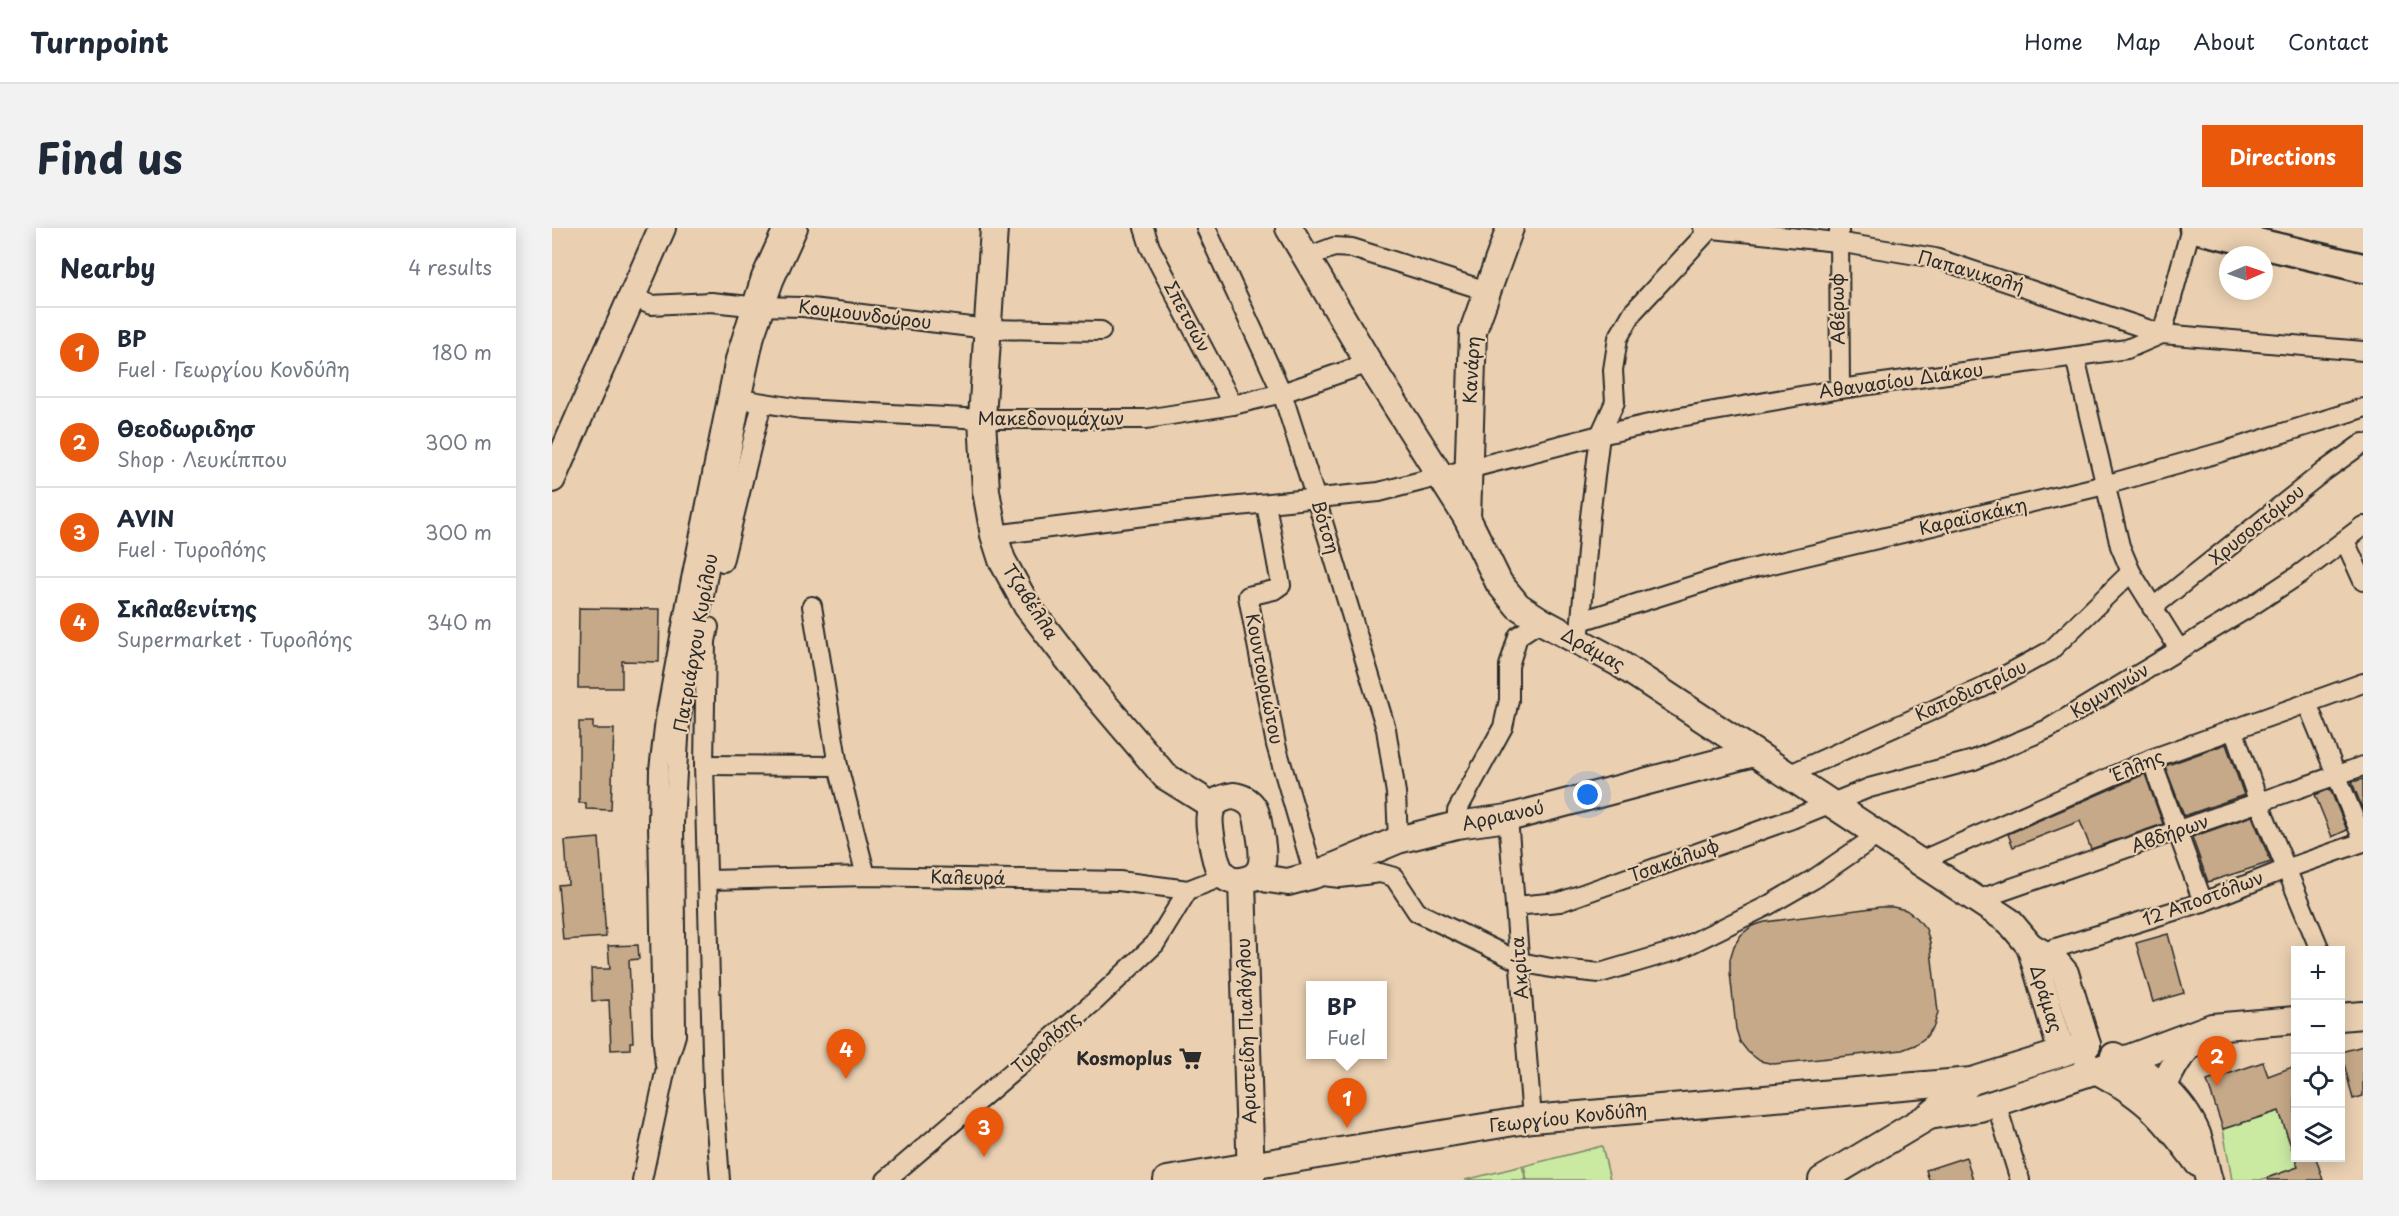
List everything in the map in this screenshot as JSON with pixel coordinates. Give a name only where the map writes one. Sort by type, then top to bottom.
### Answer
[{"type":"main road","points":[[2193,228],[2363,268]]},
{"type":"street","points":[[552,479],[662,228]]},
{"type":"street","name":"Πατριάρχου Κυρίλου","points":[[642,1180],[666,1068],[662,1034],[666,824],[659,770],[665,719],[694,606],[734,398],[757,306],[783,228]]},
{"type":"street","name":"Πατριάρχου Κυρίλου","points":[[757,306],[798,228]]},
{"type":"street","name":"Τζαβέλλα","points":[[994,228],[982,419],[985,483],[994,535],[1002,560],[1027,606],[1092,690],[1165,776],[1213,806]]},
{"type":"street","name":"Σπετσών","points":[[1144,228],[1150,248],[1233,405]]},
{"type":"street","name":"Βότση","points":[[1206,228],[1282,393],[1316,499],[1386,729],[1396,793],[1398,840]]},
{"type":"street","name":"Δράμας","points":[[1289,228],[1369,363],[1443,477],[1467,518],[1492,572],[1508,596],[1518,606],[1541,621],[1580,631],[1617,662],[2009,921],[2036,949],[2054,960],[2065,974],[2087,1045]]},
{"type":"street","name":"Κανάρη","points":[[1467,518],[1473,331],[1510,228]]},
{"type":"street","points":[[2162,334],[2193,228]]},
{"type":"street","points":[[1580,631],[1600,435],[1615,402],[1613,369],[1618,338],[1634,312],[1706,229]]},
{"type":"street","name":"Παπανικολή","points":[[1706,229],[1838,235],[1935,258],[2162,334]]},
{"type":"street","name":"Αβέρωφ","points":[[1838,235],[1839,390]]},
{"type":"street","points":[[1307,257],[1334,248],[1352,248],[1487,291]]},
{"type":"street","name":"Κουμουνδούρου","points":[[631,296],[651,305],[711,302],[802,307],[988,330],[1101,332]]},
{"type":"street","name":"Αθανασίου Διάκου","points":[[1443,477],[1600,435],[1680,417],[1839,390],[2127,349],[2162,334],[2363,351]]},
{"type":"street","points":[[2075,357],[2120,546],[2131,572],[2179,649]]},
{"type":"street","name":"Μακεδονομάχων","points":[[734,398],[801,409],[982,419],[1146,419],[1233,405],[1282,393],[1369,363]]},
{"type":"street","points":[[720,1180],[713,1087],[704,765],[706,641],[731,520],[762,403]]},
{"type":"street","name":"Καραϊσκάκη","points":[[1580,631],[1730,574],[2105,485],[2222,452],[2363,408]]},
{"type":"street","name":"Χρυσοστόμου","points":[[2152,608],[2363,443]]},
{"type":"street","points":[[994,535],[1379,492],[1443,477]]},
{"type":"street","name":"Κουντουριώτου","points":[[1266,504],[1281,585],[1274,590],[1248,597],[1276,745],[1314,875]]},
{"type":"street","name":"Κομνηνών","points":[[1831,804],[1869,788],[1974,760],[2049,729],[2263,599],[2363,526]]},
{"type":"street","points":[[2345,541],[2363,581]]},
{"type":"street","name":"Καποδιστρίου","points":[[1788,775],[1982,688],[2043,656],[2061,643],[2131,572]]},
{"type":"street","points":[[1457,825],[1457,811],[1503,727],[1509,699],[1509,666],[1518,636],[1508,609],[1508,596]]},
{"type":"street","points":[[812,606],[838,766],[866,876]]},
{"type":"street","points":[[1518,636],[1541,621]]},
{"type":"street","name":"Έλλης","points":[[1918,862],[2151,759],[2363,683]]},
{"type":"street","points":[[2307,703],[2363,841]]},
{"type":"street","points":[[2233,729],[2259,802],[2318,946]]},
{"type":"street","name":"Αρριανού","points":[[1241,877],[1288,882],[1314,875],[1398,840],[1457,825],[1508,818],[1754,753]]},
{"type":"street","points":[[2151,759],[2203,902]]},
{"type":"street","points":[[704,765],[838,766]]},
{"type":"street","name":"Αβδήρων","points":[[1977,900],[2363,766]]},
{"type":"street","points":[[1233,796],[1241,797],[1253,807],[1263,850],[1262,867],[1241,877],[1216,865],[1208,820],[1213,806],[1219,800],[1233,796]]},
{"type":"street","name":"Τσακάλωφ","points":[[1515,906],[1560,902],[1831,804]]},
{"type":"street","name":"Ακρίτα","points":[[1508,818],[1532,1119]]},
{"type":"street","points":[[1314,875],[1340,878],[1380,873],[1394,877],[1417,912],[1520,962],[1600,973],[1678,950],[1814,879],[1878,835]]},
{"type":"street","name":"12 Αποστόλων","points":[[2036,949],[2203,902],[2363,841]]},
{"type":"street","name":"Καλευρά","points":[[708,880],[866,876],[1119,881],[1188,890],[1241,877]]},
{"type":"street","name":"Αριστείδη Πιαλόγλου","points":[[1241,877],[1251,1173]]},
{"type":"street","name":"Τυρολόης","points":[[886,1180],[1095,1001],[1147,952],[1155,944],[1188,890]]},
{"type":"street","name":"Δράμας","points":[[2036,949],[2062,1053]]},
{"type":"street","points":[[1929,1116],[1980,1108],[2097,1070],[2212,1028],[2291,1020]]},
{"type":"street","points":[[2163,1088],[2181,1054],[2212,1028]]},
{"type":"street","points":[[1822,1180],[1929,1116],[1972,1081],[2087,1045],[2123,1060],[2148,1075],[2186,1111],[2198,1137],[2208,1178]]},
{"type":"street","points":[[2062,1053],[2124,1084],[2160,1113],[2208,1178]]},
{"type":"street","name":"Γεωργίου Κονδύλη","points":[[1167,1180],[1251,1173],[1532,1119],[1972,1081]]},
{"type":"street","points":[[1996,1103],[2020,1180]]},
{"type":"green space","points":[[2279,1111],[2291,1146],[2291,1162],[2296,1162],[2298,1167],[2260,1180],[2232,1180],[2223,1129]]},
{"type":"green space","points":[[1602,1146],[1610,1180],[1527,1180],[1524,1166]]},
{"type":"green space","points":[[1522,1166],[1526,1180],[1465,1180]]},
{"type":"building","points":[[579,608],[660,609],[659,662],[622,661],[622,688],[578,688]]},
{"type":"building","points":[[579,722],[593,722],[593,729],[614,729],[611,810],[586,809],[586,803],[579,803]]},
{"type":"building","points":[[2226,744],[2244,795],[2184,816],[2165,766]]},
{"type":"building","points":[[2145,774],[2163,824],[2091,849],[2080,821],[2013,847],[2008,834]]},
{"type":"building","points":[[2363,779],[2363,810],[2352,782]]},
{"type":"building","points":[[2330,789],[2347,830],[2332,837],[2315,795]]},
{"type":"building","points":[[2252,816],[2271,862],[2208,882],[2192,837]]},
{"type":"building","points":[[599,838],[606,937],[563,940],[558,885],[568,884],[565,841]]},
{"type":"building","points":[[1880,907],[1906,910],[1926,929],[1930,942],[1938,1012],[1934,1026],[1926,1037],[1902,1050],[1774,1064],[1760,1061],[1748,1052],[1740,1042],[1736,1029],[1730,972],[1730,959],[1741,935],[1752,926],[1765,922]]},
{"type":"building","points":[[2168,934],[2184,993],[2153,1002],[2136,943]]},
{"type":"building","points":[[638,945],[639,959],[629,960],[633,1042],[630,1042],[630,1049],[611,1050],[609,1000],[592,1001],[591,969],[610,969],[608,946]]},
{"type":"building","points":[[2363,1046],[2363,1096],[2353,1099],[2345,1068],[2345,1051]]},
{"type":"building","points":[[2263,1062],[2268,1076],[2291,1067],[2291,1146],[2279,1111],[2223,1129],[2207,1081]]},
{"type":"building","points":[[1966,1157],[1973,1180],[1929,1180],[1926,1170]]},
{"type":"building","points":[[2296,1162],[2317,1162],[2323,1180],[2268,1180],[2267,1178],[2298,1167]]},
{"type":"place","name":"Kosmoplus","points":[[1190,1059]]},
{"type":"place","name":"Σκλαβενίτης","points":[[846,1079]]},
{"type":"place","name":"Θεοδωριδησ","points":[[2217,1086]]},
{"type":"place","name":"BP","points":[[1347,1128]]},
{"type":"place","name":"AVIN","points":[[984,1157]]}]
